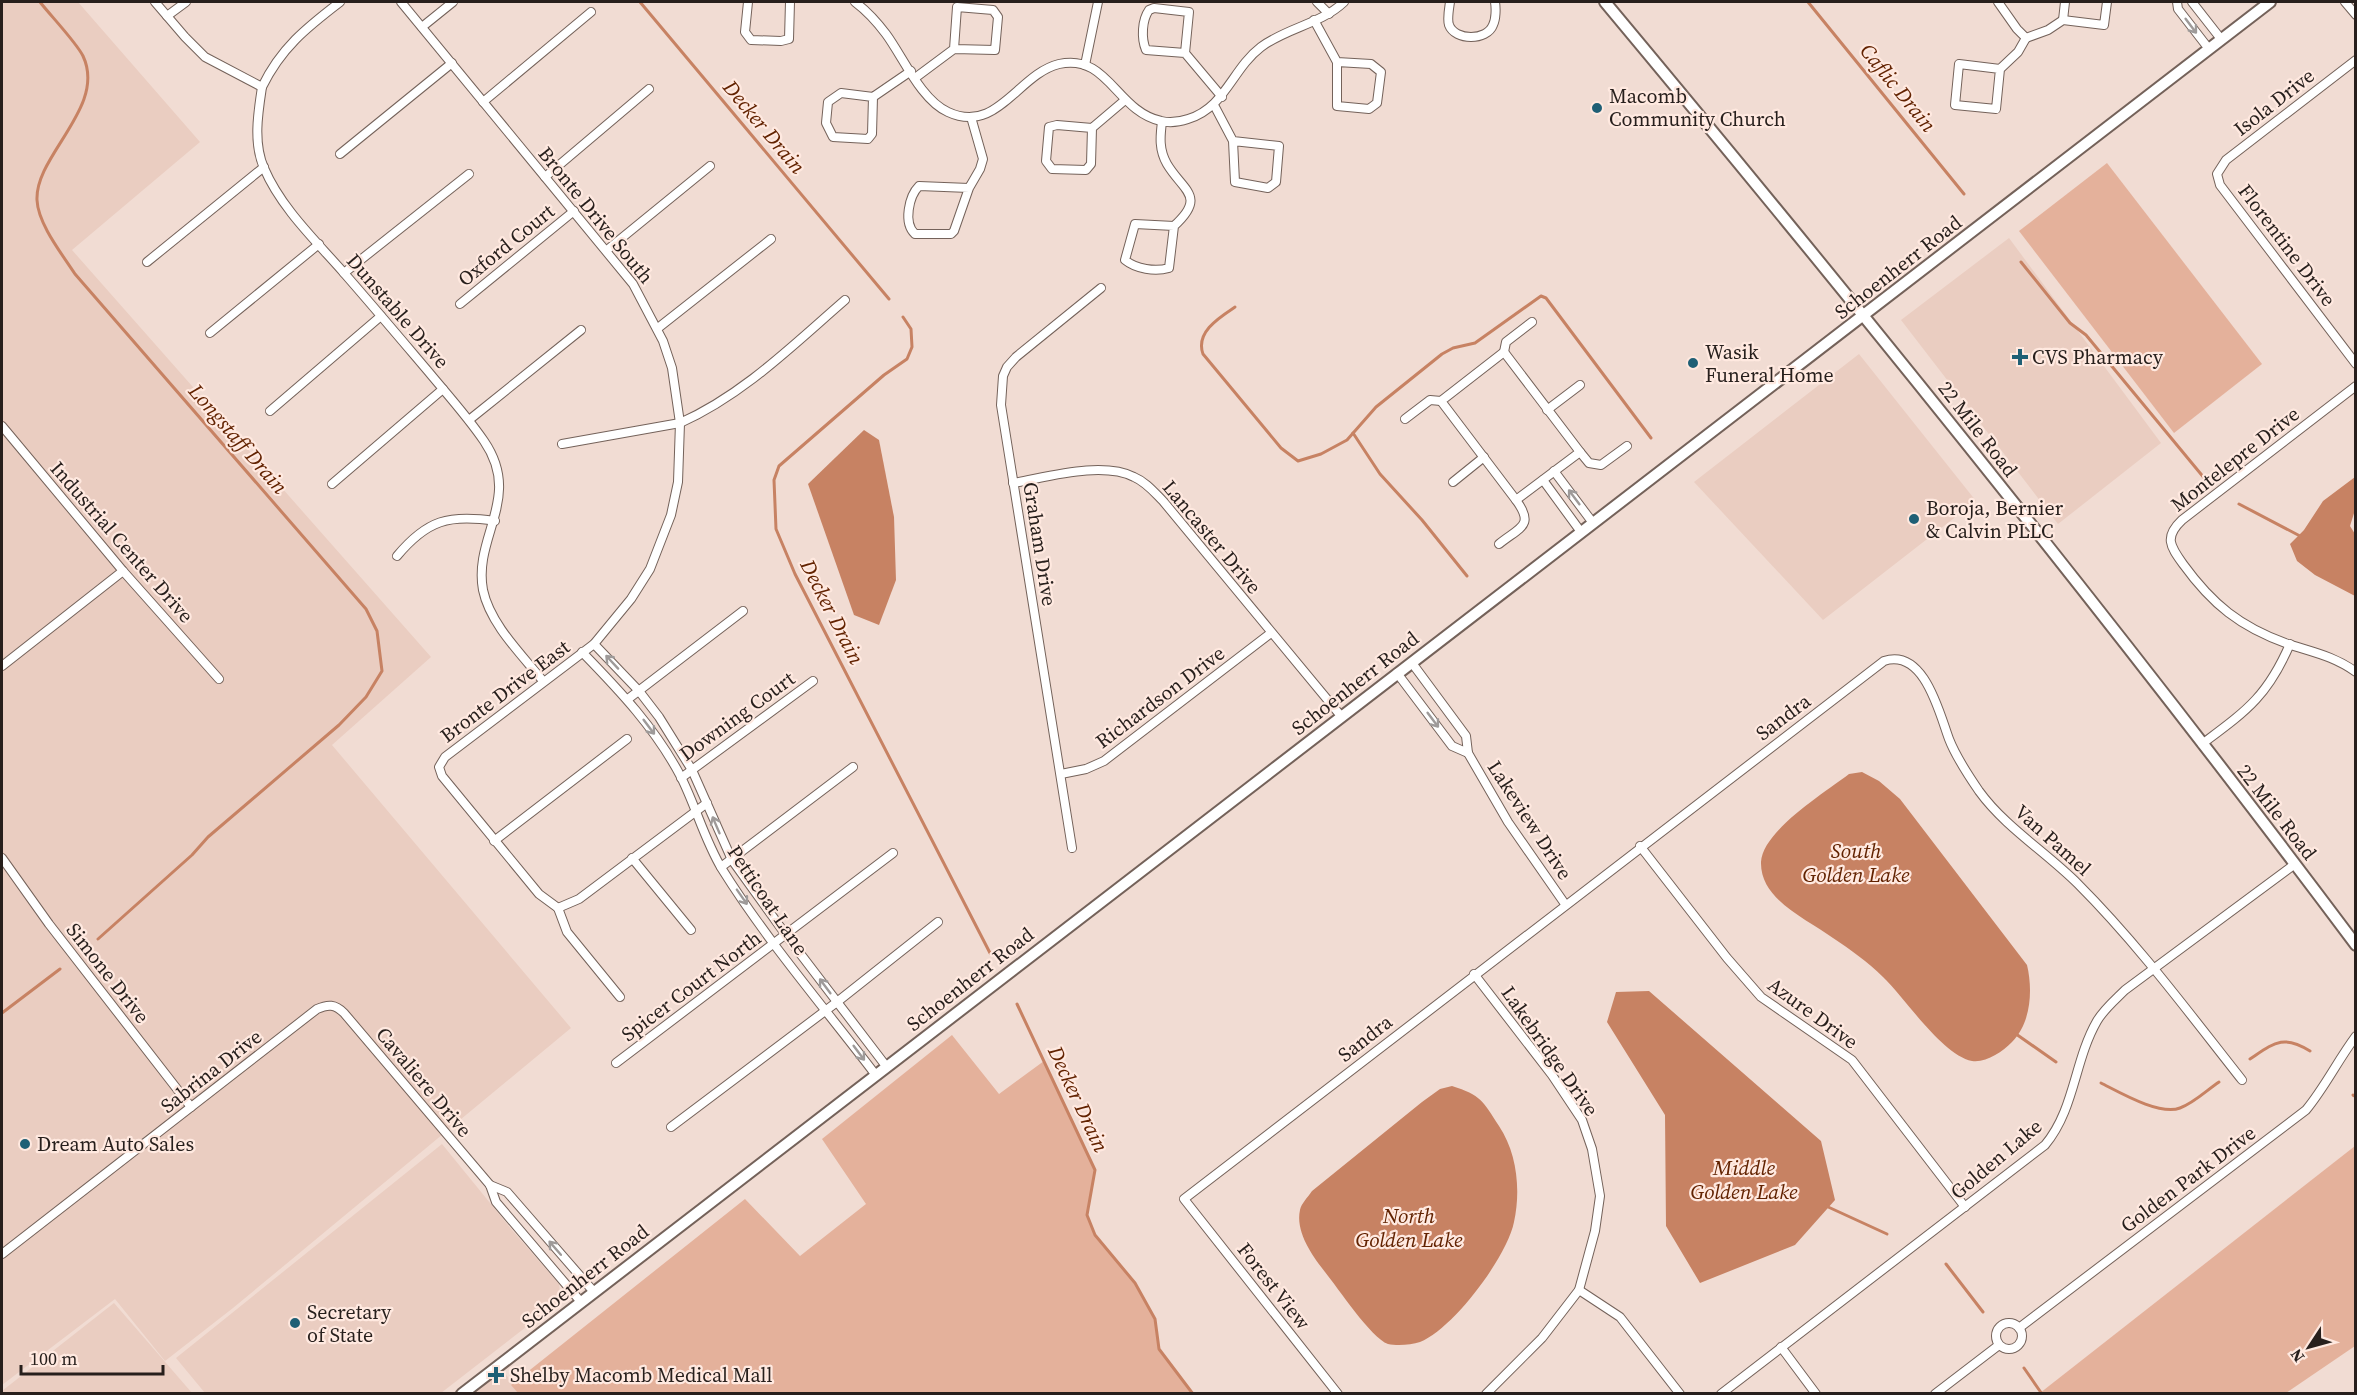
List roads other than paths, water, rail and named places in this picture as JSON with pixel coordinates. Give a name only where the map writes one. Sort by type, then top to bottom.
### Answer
[{"type":"street","points":[[155,2],[184,37],[205,57],[262,87],[290,43],[340,2]]},
{"type":"street","points":[[167,16],[186,2]]},
{"type":"street","name":"Bronte Drive South","points":[[401,2],[633,284],[658,328],[672,368],[680,423],[678,482],[671,515],[650,569],[635,594],[594,644]]},
{"type":"street","points":[[422,27],[453,2]]},
{"type":"street","points":[[748,2],[745,32],[751,40],[781,41],[789,39],[790,2]]},
{"type":"street","points":[[855,2],[878,24],[934,103],[945,111],[971,117],[990,112],[1050,67],[1065,63],[1085,65],[1104,76],[1141,114],[1162,122],[1192,118],[1214,105],[1222,97],[1242,66],[1260,48],[1329,14],[1344,2]]},
{"type":"street","points":[[1085,65],[1098,2]]},
{"type":"street","points":[[1317,2],[1329,14]]},
{"type":"street","points":[[1450,2],[1448,23],[1451,29],[1459,35],[1479,36],[1488,32],[1493,26],[1495,2]]},
{"type":"street","name":"22 Mile Road","points":[[1605,2],[1864,315],[2202,744],[2355,945]]},
{"type":"street","points":[[1998,2],[2026,38]]},
{"type":"street","points":[[2063,20],[2065,2]]},
{"type":"street","points":[[2000,69],[1959,64],[1955,105],[1996,109],[2000,69],[2018,52],[2026,38],[2048,30],[2063,20],[2104,25],[2108,2]]},
{"type":"street","points":[[2177,2],[2178,9],[2209,49]]},
{"type":"street","points":[[2192,2],[2221,39]]},
{"type":"street","name":"Schoenherr Road","points":[[462,1394],[2270,2]]},
{"type":"street","points":[[2344,2],[2355,15]]},
{"type":"street","points":[[873,97],[872,134],[868,139],[833,137],[826,123],[828,102],[841,93],[873,97],[954,49],[995,50],[998,17],[993,10],[957,7],[954,49]]},
{"type":"street","points":[[1185,53],[1189,12],[1154,8],[1149,10],[1144,22],[1143,44],[1146,50],[1185,53],[1222,97]]},
{"type":"street","points":[[483,102],[591,12]]},
{"type":"street","points":[[1314,20],[1337,62],[1337,106],[1369,109],[1377,103],[1381,72],[1371,64],[1337,62]]},
{"type":"street","name":"Isola Drive","points":[[2217,174],[2226,160],[2355,60]]},
{"type":"street","points":[[340,154],[452,63]]},
{"type":"street","name":"Dunstable Drive","points":[[262,87],[258,132],[264,167],[282,198],[318,244],[469,420],[485,442],[496,464],[500,488],[495,521],[483,560],[483,591],[501,628],[543,681]]},
{"type":"street","points":[[544,177],[649,89]]},
{"type":"street","points":[[1092,128],[1057,124],[1049,127],[1046,161],[1052,169],[1086,170],[1090,164],[1092,128],[1125,100]]},
{"type":"street","points":[[1214,105],[1233,141],[1235,182],[1268,188],[1276,182],[1279,146],[1233,141]]},
{"type":"street","points":[[969,188],[919,186],[910,199],[909,224],[911,230],[915,234],[944,235],[954,231],[969,188],[983,159],[971,117]]},
{"type":"street","points":[[1162,122],[1160,141],[1164,158],[1188,192],[1191,199],[1189,211],[1174,226],[1169,268],[1162,270],[1141,268],[1125,261],[1135,224],[1174,226]]},
{"type":"street","points":[[607,250],[710,166]]},
{"type":"street","points":[[147,262],[264,167]]},
{"type":"street","points":[[344,273],[469,174]]},
{"type":"street","name":"Florentine Drive","points":[[2217,174],[2220,185],[2355,364]]},
{"type":"street","name":"Oxford Court","points":[[460,304],[574,211]]},
{"type":"street","points":[[658,328],[771,239]]},
{"type":"street","points":[[210,333],[318,244]]},
{"type":"street","name":"Graham Drive","points":[[1072,848],[1001,405],[1002,383],[1007,367],[1022,351],[1101,288]]},
{"type":"street","points":[[562,444],[680,423],[708,410],[744,386],[845,300]]},
{"type":"street","points":[[270,411],[381,316]]},
{"type":"street","points":[[1405,419],[1430,400],[1441,400],[1504,352],[1506,342],[1532,322]]},
{"type":"street","points":[[469,420],[581,330]]},
{"type":"street","points":[[1504,352],[1589,463],[1601,465],[1627,446]]},
{"type":"street","points":[[1548,410],[1580,385]]},
{"type":"street","name":"Montelepre Drive","points":[[2355,386],[2174,528],[2170,542],[2188,571],[2214,602],[2234,618],[2261,633],[2331,657],[2355,672]]},
{"type":"street","points":[[332,484],[443,389]]},
{"type":"street","points":[[1441,400],[1526,513],[1524,525],[1499,544]]},
{"type":"street","name":"Industrial Center Drive","points":[[2,426],[123,571],[219,679]]},
{"type":"street","points":[[1516,500],[1580,452]]},
{"type":"street","points":[[1453,482],[1484,458]]},
{"type":"street","name":"Lancaster Drive","points":[[1013,483],[1096,471],[1123,472],[1140,480],[1163,501],[1341,716]]},
{"type":"street","points":[[1554,471],[1593,523]]},
{"type":"street","points":[[1543,480],[1581,532]]},
{"type":"street","points":[[397,556],[412,539],[446,520],[470,517],[495,521]]},
{"type":"street","points":[[2,666],[123,571]]},
{"type":"street","points":[[628,699],[743,611]]},
{"type":"street","name":"Richardson Drive","points":[[1061,774],[1086,769],[1104,761],[1271,633]]},
{"type":"street","name":"Bronte Drive East","points":[[494,841],[442,776],[439,767],[445,757],[594,644]]},
{"type":"street","name":"Petticoat Lane","points":[[594,644],[639,691],[659,717],[692,771],[732,860],[886,1066]]},
{"type":"street","points":[[2202,744],[2246,710],[2264,691],[2273,680],[2290,644]]},
{"type":"street","name":"Petticoat Lane","points":[[582,652],[628,699],[657,737],[681,778],[721,867],[775,943],[875,1074]]},
{"type":"street","name":"Sandra","points":[[1184,1199],[1884,660],[1898,658],[1914,668],[1929,688],[1936,705]]},
{"type":"street","name":"Lakeview Drive","points":[[1412,663],[1466,736],[1468,753],[1508,822],[1565,904]]},
{"type":"street","name":"Lakeview Drive","points":[[1397,673],[1452,746],[1468,753]]},
{"type":"street","name":"Downing Court","points":[[681,778],[813,681]]},
{"type":"street","name":"Van Pamel","points":[[1936,705],[1954,750],[1987,801],[2077,883],[2127,936],[2242,1080]]},
{"type":"street","points":[[620,997],[567,932],[558,908],[539,894],[494,841],[627,739]]},
{"type":"street","points":[[721,867],[854,767]]},
{"type":"street","points":[[558,908],[579,899],[707,803]]},
{"type":"street","name":"Azure Drive","points":[[1640,846],[1727,958],[1761,997],[1852,1060],[1965,1207]]},
{"type":"street","name":"Spicer Court North","points":[[616,1063],[893,853]]},
{"type":"street","name":"Simone Drive","points":[[2,858],[49,924],[191,1107]]},
{"type":"street","points":[[632,858],[691,930]]},
{"type":"street","name":"Golden Lake","points":[[1721,1394],[2045,1145],[2063,1118],[2088,1041],[2097,1021],[2117,997],[2295,864]]},
{"type":"street","points":[[671,1127],[837,1002],[938,922]]},
{"type":"street","name":"Lakebridge Drive","points":[[1474,974],[1574,1106],[1587,1133],[1596,1162],[1600,1196],[1595,1232],[1579,1290]]},
{"type":"street","name":"Sabrina Drive","points":[[2,1254],[317,1010],[329,1005]]},
{"type":"street","name":"Cavaliere Drive","points":[[329,1005],[339,1008],[344,1013],[490,1185],[496,1202],[581,1302]]},
{"type":"street","name":"Golden Park Drive","points":[[2019,1328],[2306,1110],[2321,1091],[2355,1036]]},
{"type":"street","name":"Cavaliere Drive","points":[[490,1185],[507,1192],[594,1292]]},
{"type":"street","name":"Forest View","points":[[1184,1199],[1338,1394]]},
{"type":"street","points":[[1486,1394],[1542,1338],[1579,1290],[1620,1317],[1680,1394]]},
{"type":"street","name":"Golden Park Drive","points":[[2010,1322],[2022,1332],[2022,1341],[2016,1348],[2005,1349],[1999,1345],[1995,1334],[1998,1328],[2010,1322]]},
{"type":"street","name":"Golden Park Drive","points":[[1935,1394],[1999,1345]]},
{"type":"street","points":[[1781,1347],[1816,1394]]},
{"type":"water","points":[[864,430],[879,440],[894,517],[896,580],[879,625],[854,615],[808,484]]},
{"type":"water","points":[[2355,477],[2355,510],[2350,526],[2355,534],[2355,596],[2315,575],[2297,561],[2290,544],[2304,530],[2323,501]]},
{"type":"water","name":"South Golden Lake","points":[[1862,772],[1879,781],[1900,799],[2027,965],[2030,995],[2027,1016],[2012,1042],[1988,1059],[1972,1061],[1960,1057],[1936,1037],[1892,986],[1865,961],[1787,907],[1768,887],[1761,862],[1764,850],[1772,837],[1797,813],[1849,774]]},
{"type":"water","name":"Middle Golden Lake","points":[[1649,991],[1821,1141],[1835,1200],[1795,1245],[1700,1283],[1666,1226],[1665,1115],[1607,1022],[1616,992]]},
{"type":"water","name":"North Golden Lake","points":[[1452,1086],[1480,1100],[1489,1110],[1505,1137],[1516,1172],[1517,1197],[1514,1222],[1501,1254],[1490,1272],[1448,1323],[1420,1342],[1404,1345],[1388,1344],[1364,1323],[1315,1259],[1300,1227],[1300,1210],[1312,1191],[1422,1102],[1440,1089]]},
{"type":"waterway","name":"Longstaff Drain","points":[[40,2],[80,50],[88,75],[86,94],[78,112],[39,183],[38,209],[46,229],[75,274],[366,609],[377,631],[382,671],[366,697],[339,725],[208,837],[192,855],[98,939]]},
{"type":"waterway","name":"Decker Drain","points":[[640,2],[889,299]]},
{"type":"waterway","name":"Caflic Drain","points":[[1808,2],[1964,194]]},
{"type":"waterway","name":"Caflic Drain","points":[[2021,262],[2070,323],[2086,335],[2205,479]]},
{"type":"waterway","points":[[1235,307],[1210,326],[1201,346],[1203,354],[1281,448],[1298,461],[1321,454],[1347,440],[1376,407],[1442,354],[1453,348],[1475,343],[1541,296],[1546,298],[1651,438]]},
{"type":"waterway","name":"Decker Drain","points":[[903,317],[911,329],[912,347],[907,359],[884,375],[779,466],[774,480],[776,529],[795,574],[990,953]]},
{"type":"waterway","points":[[1353,433],[1380,474],[1422,520],[1467,576]]},
{"type":"waterway","name":"Caflic Drain","points":[[2239,504],[2300,536]]},
{"type":"waterway","points":[[2,1013],[60,969]]},
{"type":"waterway","name":"Decker Drain","points":[[1017,1004],[1095,1170],[1087,1215],[1095,1235],[1135,1283],[1155,1319],[1159,1349],[1193,1394]]},
{"type":"waterway","points":[[2016,1034],[2056,1062]]},
{"type":"waterway","points":[[2250,1059],[2272,1045],[2285,1042],[2310,1051]]},
{"type":"waterway","points":[[2101,1083],[2140,1102],[2172,1110],[2190,1103],[2219,1082]]},
{"type":"waterway","points":[[1826,1206],[1887,1234]]},
{"type":"waterway","points":[[1946,1264],[1983,1312]]},
{"type":"waterway","points":[[2024,1368],[2042,1394]]},
{"type":"place","name":"Macomb Community Church","points":[[1597,108]]},
{"type":"place","name":"CVS Pharmacy","points":[[2020,357]]},
{"type":"place","name":"Wasik Funeral Home","points":[[1693,363]]},
{"type":"place","name":"Boroja, Bernier & Calvin PLLC","points":[[1914,519]]},
{"type":"place","name":"Dream Auto Sales","points":[[25,1144]]},
{"type":"place","name":"Secretary of State","points":[[295,1323]]},
{"type":"place","name":"Shelby Macomb Medical Mall","points":[[496,1375]]}]
